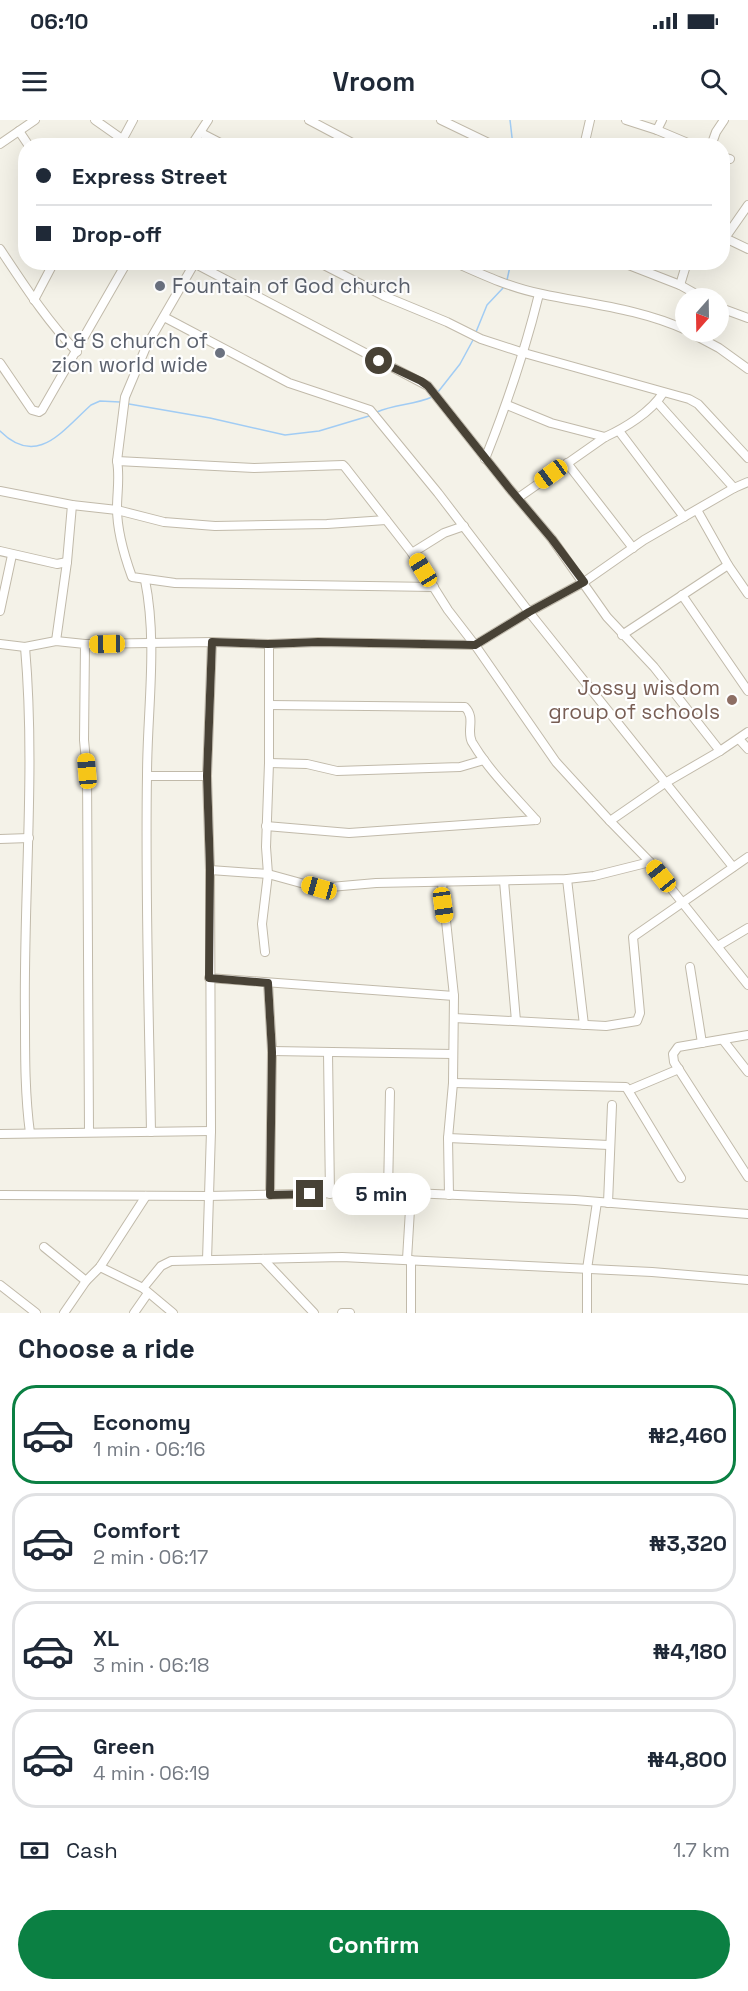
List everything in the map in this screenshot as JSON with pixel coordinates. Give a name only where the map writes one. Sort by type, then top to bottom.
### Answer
[{"type":"street","points":[[0,144],[35,120]]},
{"type":"street","points":[[95,120],[115,138]]},
{"type":"street","points":[[122,138],[133,120]]},
{"type":"street","points":[[197,138],[208,120]]},
{"type":"street","points":[[309,120],[343,138]]},
{"type":"street","points":[[441,120],[478,138]]},
{"type":"street","points":[[586,138],[590,120]]},
{"type":"street","points":[[626,120],[676,138]]},
{"type":"street","points":[[657,130],[662,120]]},
{"type":"street","points":[[714,138],[724,120]]},
{"type":"street","points":[[18,131],[23,138]]},
{"type":"street","points":[[201,133],[211,138]]},
{"type":"street","points":[[730,229],[748,205]]},
{"type":"street","points":[[730,240],[748,249]]},
{"type":"street","points":[[0,249],[57,331],[77,352]]},
{"type":"street","points":[[34,300],[50,270]]},
{"type":"street","points":[[0,363],[32,410],[39,412],[42,410],[123,270]]},
{"type":"street","points":[[189,270],[146,348],[125,397],[117,461],[119,471],[117,510],[122,549],[132,577],[176,583],[434,587]]},
{"type":"street","points":[[206,270],[342,343],[421,381],[441,402],[552,539],[622,635],[654,667],[720,751]]},
{"type":"street","points":[[334,270],[384,296],[447,322],[469,334],[524,354],[689,399],[698,404],[748,458]]},
{"type":"street","points":[[473,270],[509,285],[539,294],[607,306],[675,325]]},
{"type":"street","points":[[642,270],[685,288]]},
{"type":"street","points":[[680,285],[685,270]]},
{"type":"street","points":[[485,459],[507,405],[524,354],[539,294]]},
{"type":"street","points":[[729,311],[748,318]]},
{"type":"street","points":[[164,317],[289,383],[365,407],[377,418],[438,492],[529,612],[733,867]]},
{"type":"street","points":[[708,342],[748,369]]},
{"type":"street","points":[[518,498],[605,437],[619,431],[657,402],[663,393]]},
{"type":"street","points":[[657,402],[734,488]]},
{"type":"street","points":[[507,405],[551,423],[605,437]]},
{"type":"street","points":[[619,431],[684,517]]},
{"type":"street","points":[[117,461],[254,468],[340,465],[345,467],[412,553],[448,610],[556,762],[650,862],[748,985]]},
{"type":"street","points":[[567,463],[633,548]]},
{"type":"street","points":[[0,644],[25,647],[56,641],[85,644],[318,642],[475,645],[584,582],[633,548],[684,517],[734,488],[748,483]]},
{"type":"street","points":[[0,491],[72,505],[117,510],[164,522],[215,526],[327,524],[386,520]]},
{"type":"street","points":[[56,641],[72,505]]},
{"type":"street","points":[[697,510],[728,565],[748,594]]},
{"type":"street","points":[[412,553],[444,533],[464,526]]},
{"type":"street","points":[[0,551],[57,564],[67,562]]},
{"type":"street","points":[[0,611],[12,555]]},
{"type":"street","points":[[622,635],[728,565]]},
{"type":"street","points":[[145,580],[149,602],[151,643],[147,776],[151,1132]]},
{"type":"street","points":[[682,595],[748,691]]},
{"type":"street","points":[[207,1260],[211,1131],[210,870],[207,776],[212,642]]},
{"type":"street","points":[[85,644],[89,1132]]},
{"type":"street","points":[[265,952],[262,917],[268,874],[266,826],[269,763],[268,644]]},
{"type":"street","points":[[25,647],[28,838],[24,956],[26,1100],[30,1133]]},
{"type":"street","points":[[266,826],[349,833],[536,820],[484,760],[470,739],[470,713],[465,707],[269,705]]},
{"type":"street","points":[[610,822],[665,783],[748,732]]},
{"type":"street","points":[[739,739],[748,749]]},
{"type":"street","points":[[269,763],[307,764],[337,771],[460,768],[484,760]]},
{"type":"street","points":[[147,776],[207,776]]},
{"type":"street","points":[[0,839],[28,838]]},
{"type":"street","points":[[454,1018],[606,1026],[637,1021],[640,1013],[633,937],[748,857]]},
{"type":"street","points":[[210,870],[268,874],[319,888],[376,883],[567,879],[594,876],[650,862]]},
{"type":"street","points":[[567,879],[584,1025]]},
{"type":"street","points":[[504,881],[516,1021]]},
{"type":"street","points":[[442,883],[454,996],[453,1083],[448,1138],[449,1195]]},
{"type":"street","points":[[718,946],[748,928]]},
{"type":"street","points":[[690,967],[702,1043]]},
{"type":"street","points":[[209,978],[454,996]]},
{"type":"street","points":[[268,983],[272,1052],[270,1195]]},
{"type":"street","points":[[748,1035],[678,1047],[673,1054],[674,1062],[748,1177]]},
{"type":"street","points":[[723,1040],[748,1072]]},
{"type":"street","points":[[272,1052],[453,1054]]},
{"type":"street","points":[[328,1053],[330,1194]]},
{"type":"street","points":[[629,1090],[679,1069]]},
{"type":"street","points":[[453,1083],[626,1087],[681,1178]]},
{"type":"street","points":[[388,1192],[390,1092]]},
{"type":"street","points":[[608,1203],[612,1105]]},
{"type":"street","points":[[0,1134],[211,1131]]},
{"type":"street","points":[[448,1138],[609,1145]]},
{"type":"street","points":[[0,1195],[208,1196],[388,1192],[597,1202],[748,1214]]},
{"type":"street","points":[[411,1193],[409,1260],[411,1313]]},
{"type":"street","points":[[64,1313],[100,1267],[146,1196]]},
{"type":"street","points":[[587,1313],[587,1269],[597,1202]]},
{"type":"street","points":[[44,1247],[87,1281]]},
{"type":"street","points":[[134,1313],[165,1262],[342,1257],[587,1269],[748,1280]]},
{"type":"street","points":[[263,1259],[314,1313]]},
{"type":"street","points":[[100,1267],[146,1291],[173,1313]]},
{"type":"street","points":[[0,1285],[36,1313]]},
{"type":"street","points":[[342,1313],[350,1313]]},
{"type":"waterway","points":[[510,120],[512,138]]},
{"type":"waterway","points":[[507,280],[509,270]]},
{"type":"waterway","points":[[476,332],[487,305],[503,288]]},
{"type":"waterway","points":[[438,392],[460,364],[473,340]]},
{"type":"waterway","points":[[377,412],[432,397]]},
{"type":"waterway","points":[[0,431],[13,442],[26,446],[37,446],[59,434],[91,405],[100,401],[120,402]]},
{"type":"waterway","points":[[129,404],[210,418],[285,435],[319,431],[369,416]]},
{"type":"place","name":"Fountain of God church","points":[[160,286]]},
{"type":"place","name":"C & S church of zion world wide","points":[[220,353]]},
{"type":"place","name":"Jossy wisdom group of schools","points":[[732,700]]},
{"type":"route","points":[[310,1194],[270,1195],[272,1052],[268,983],[209,978],[210,870],[207,776],[212,642],[475,645],[584,582],[428,386],[379,361]]}]
